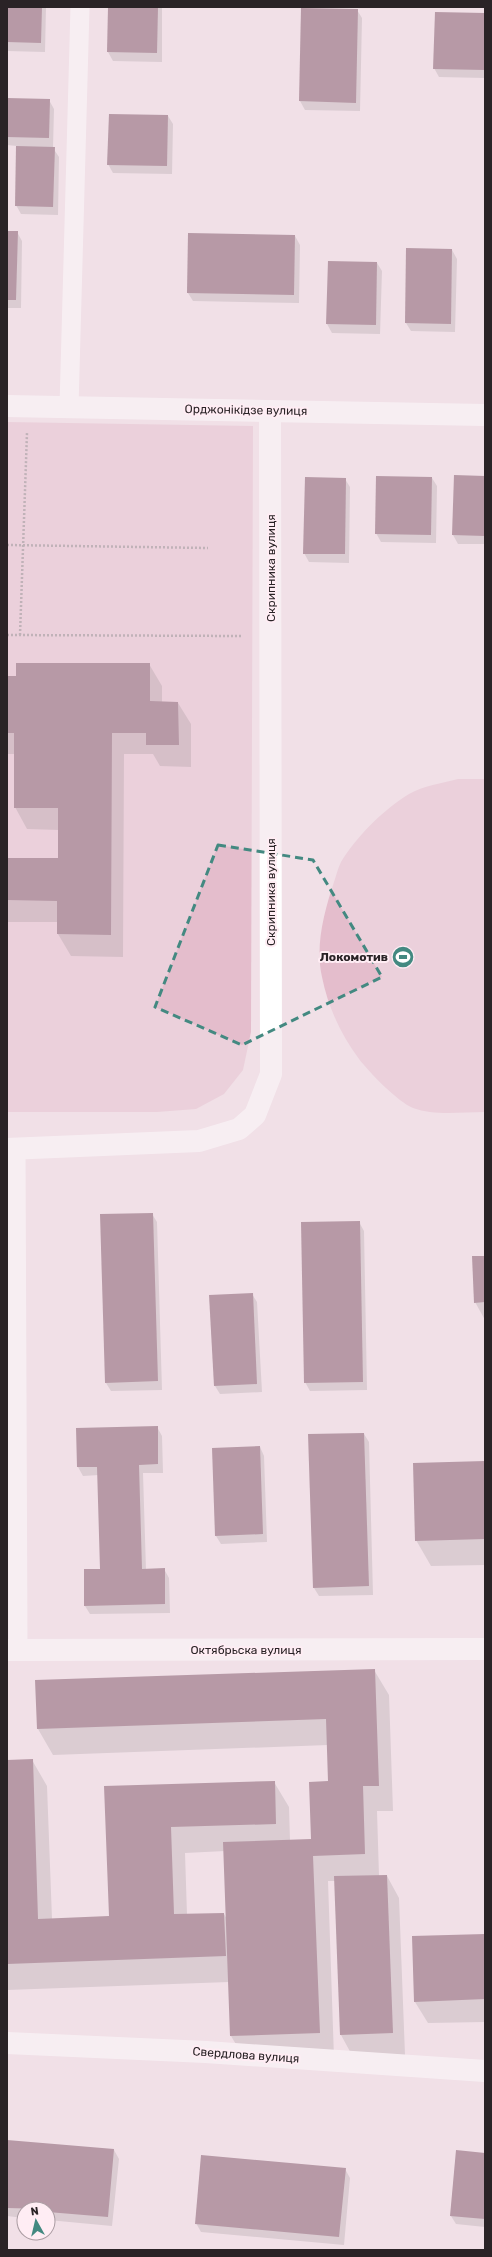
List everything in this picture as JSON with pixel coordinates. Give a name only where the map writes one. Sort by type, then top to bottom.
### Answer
[{"type":"street","name":"Орджонікідзе вулиця","points":[[7,406],[485,415]]},
{"type":"street","name":"Скрипника вулиця","points":[[11,1149],[199,1141],[239,1129],[255,1115],[271,1074],[270,411]]},
{"type":"street","name":"Октябрьска вулиця","points":[[12,1650],[485,1649]]},
{"type":"street","name":"Свердлова вулиця","points":[[7,2043],[206,2052],[485,2071]]},
{"type":"lane","points":[[69,407],[80,7]]},
{"type":"lane","points":[[11,1149],[12,1650]]},
{"type":"path","points":[[20,635],[28,416],[35,406]]},
{"type":"path","points":[[7,545],[208,548]]},
{"type":"path","points":[[7,635],[271,636]]},
{"type":"highlighted area","points":[[218,845],[313,860],[382,977],[242,1045],[155,1007]]},
{"type":"shaded area","points":[[7,422],[253,426],[251,1032],[243,1070],[224,1094],[196,1109],[157,1112],[7,1112]]},
{"type":"shaded area","name":"Локомотив","points":[[458,779],[485,779],[485,1112],[439,1113],[413,1108],[400,1100],[384,1086],[352,1050],[336,1020],[328,999],[320,965],[320,941],[327,905],[338,869],[354,843],[371,824],[390,807],[409,794],[426,787]]},
{"type":"building","points":[[7,7],[42,7],[41,43],[7,42]]},
{"type":"building","points":[[108,7],[158,7],[157,53],[107,52]]},
{"type":"building","points":[[301,8],[358,9],[356,103],[299,101]]},
{"type":"building","points":[[435,12],[485,13],[485,70],[433,69]]},
{"type":"building","points":[[7,98],[50,99],[49,138],[7,137]]},
{"type":"building","points":[[109,114],[168,115],[167,166],[107,165]]},
{"type":"building","points":[[16,146],[55,147],[53,207],[15,206]]},
{"type":"building","points":[[7,231],[18,231],[16,300],[7,300]]},
{"type":"building","points":[[188,233],[295,235],[294,295],[187,293]]},
{"type":"building","points":[[406,248],[452,249],[451,324],[405,323]]},
{"type":"building","points":[[328,261],[377,262],[376,325],[326,324]]},
{"type":"building","points":[[454,475],[485,476],[485,536],[452,535]]},
{"type":"building","points":[[376,476],[432,477],[431,535],[375,534]]},
{"type":"building","points":[[305,477],[346,478],[345,554],[303,554]]},
{"type":"building","points":[[16,663],[150,663],[150,701],[178,702],[179,745],[146,745],[146,733],[112,733],[111,935],[57,934],[57,901],[7,900],[7,858],[58,858],[58,808],[14,808],[14,733],[7,733],[7,676],[16,676]]},
{"type":"building","points":[[153,1213],[158,1381],[105,1383],[100,1214]]},
{"type":"building","points":[[360,1221],[363,1382],[304,1383],[301,1222]]},
{"type":"building","points":[[472,1256],[485,1256],[485,1302],[474,1303]]},
{"type":"building","points":[[253,1293],[257,1384],[214,1386],[209,1295]]},
{"type":"building","points":[[158,1426],[158,1464],[139,1465],[142,1569],[165,1568],[165,1604],[84,1606],[84,1569],[100,1569],[97,1467],[77,1467],[76,1428]]},
{"type":"building","points":[[364,1433],[369,1586],[313,1588],[308,1434]]},
{"type":"building","points":[[260,1446],[263,1534],[215,1536],[212,1448]]},
{"type":"building","points":[[485,1461],[485,1539],[415,1541],[413,1463]]},
{"type":"building","points":[[375,1669],[379,1786],[363,1786],[365,1854],[313,1856],[320,2033],[230,2036],[223,1842],[311,1839],[309,1782],[328,1781],[326,1719],[37,1729],[35,1680]]},
{"type":"building","points":[[33,1759],[38,1919],[109,1916],[104,1786],[275,1781],[276,1824],[171,1827],[174,1914],[224,1913],[226,1956],[7,1964],[7,1760]]},
{"type":"building","points":[[387,1875],[393,2033],[340,2035],[334,1876]]},
{"type":"building","points":[[485,1934],[485,1999],[414,2002],[412,1936]]},
{"type":"building","points":[[7,2140],[114,2149],[108,2217],[56,2213],[56,2201],[16,2201],[16,2208],[7,2208]]},
{"type":"building","points":[[456,2150],[485,2153],[485,2219],[450,2216]]},
{"type":"building","points":[[201,2155],[346,2168],[339,2237],[195,2224]]},
{"type":"place","name":"Локомотив","points":[[403,957]]}]
